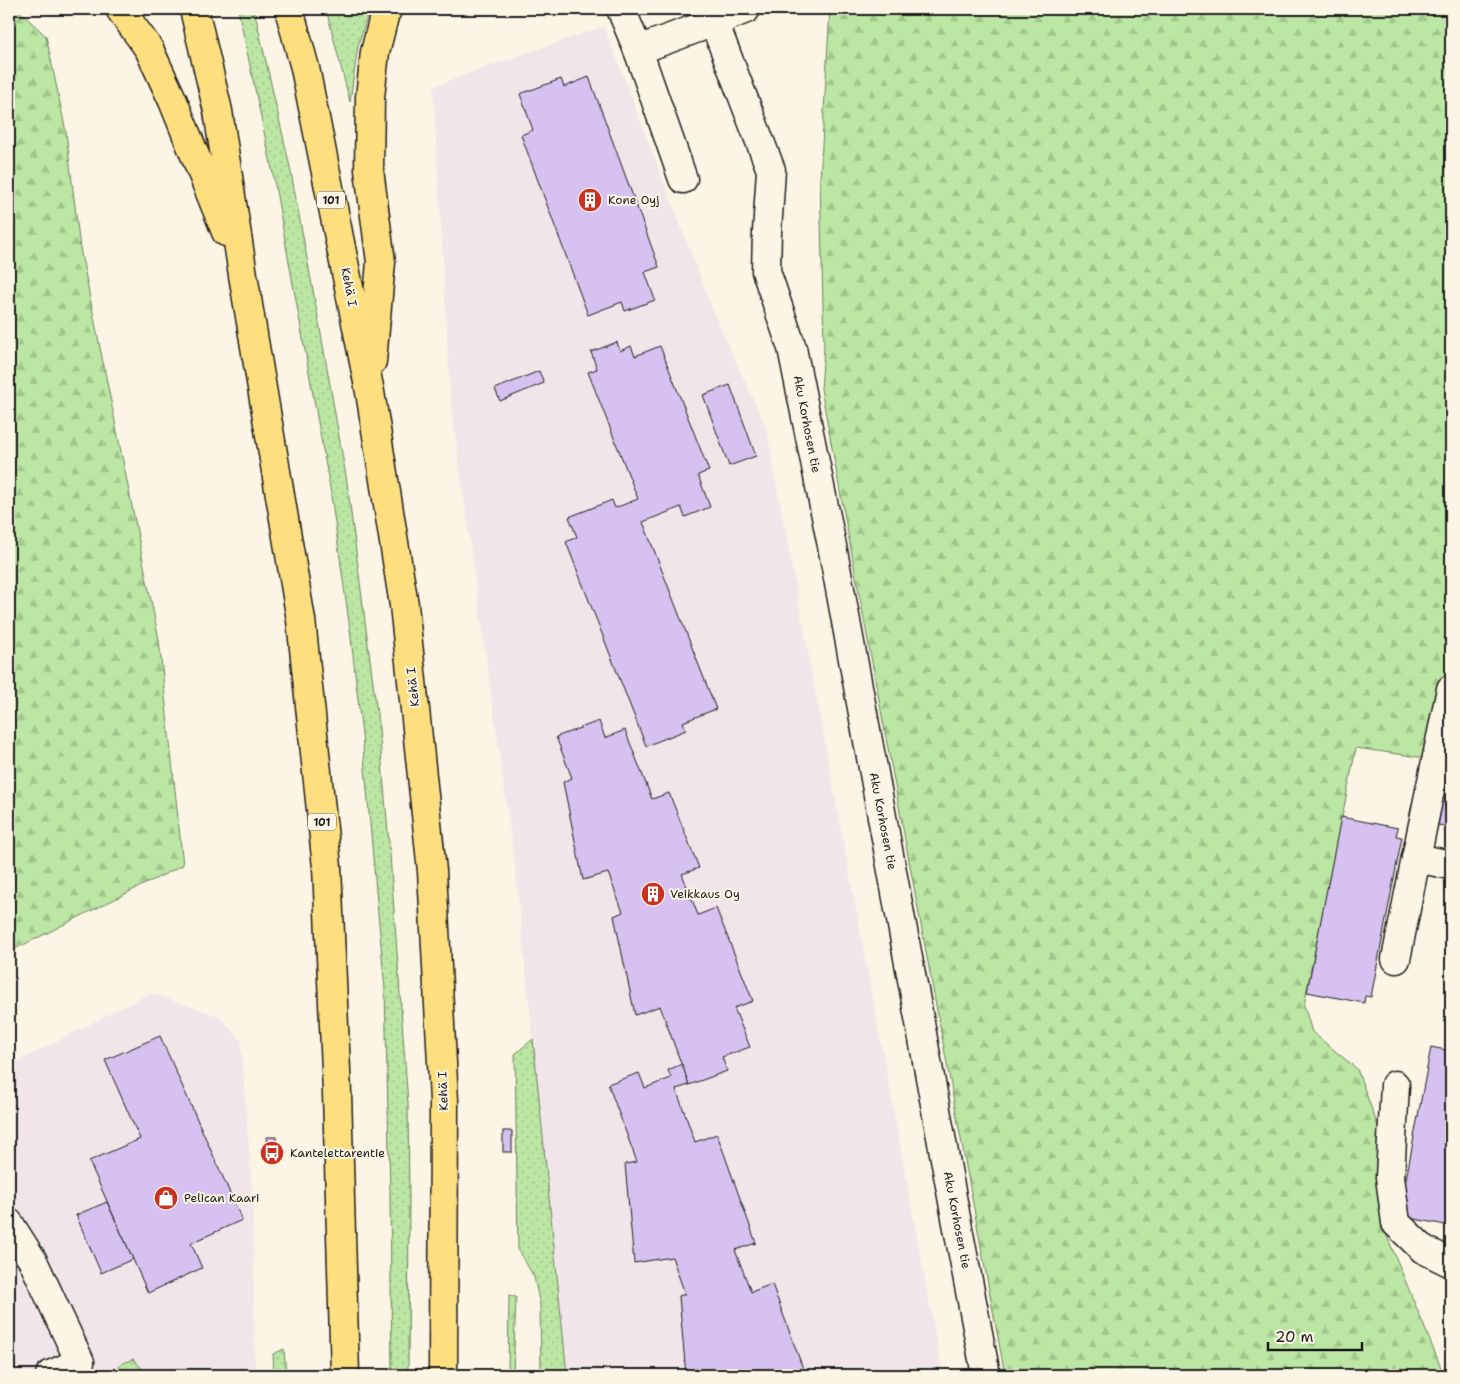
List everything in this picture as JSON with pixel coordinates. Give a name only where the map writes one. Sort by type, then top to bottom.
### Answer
[{"type":"highway","points":[[120,9],[150,49],[243,275]]},
{"type":"highway","name":"101","points":[[194,9],[218,111],[243,275],[301,620],[327,867],[337,1093],[345,1375]]},
{"type":"highway","name":"Kehä I","points":[[289,9],[305,68],[370,392],[404,605],[432,871],[444,1101],[442,1375]]},
{"type":"highway","points":[[370,392],[381,262],[369,170],[370,98],[375,52],[388,9]]},
{"type":"street","points":[[621,9],[638,50],[683,179]]},
{"type":"street","points":[[638,50],[712,15],[746,9]]},
{"type":"street","name":"Aku Korhosen tie","points":[[712,15],[771,170],[766,271],[792,348],[831,542],[986,1375]]},
{"type":"street","points":[[1396,959],[1451,689]]},
{"type":"street","points":[[1416,858],[1451,865]]},
{"type":"street","points":[[1395,1085],[1390,1177],[1396,1223],[1423,1249],[1451,1264]]},
{"type":"street","points":[[9,1223],[33,1260],[80,1362],[50,1375]]},
{"type":"shaded area","points":[[604,26],[716,318],[766,427],[942,1375],[567,1375],[515,866],[451,406],[433,87]]},
{"type":"shaded area","points":[[150,993],[219,1016],[241,1041],[253,1204],[255,1371],[246,1375],[148,1375],[133,1359],[119,1365],[122,1375],[9,1375],[9,1066]]},
{"type":"green space","points":[[9,9],[17,9],[46,36],[66,132],[80,248],[159,640],[183,865],[9,952]]},
{"type":"green space","points":[[238,9],[254,9],[290,167],[347,482],[379,729],[408,1104],[408,1375],[392,1375],[385,990],[362,735],[350,629],[330,488],[273,174]]},
{"type":"green space","points":[[326,9],[370,9],[358,45],[350,102]]},
{"type":"green space","points":[[830,9],[1451,9],[1451,705],[1440,760],[1356,748],[1304,1005],[1312,1032],[1357,1069],[1383,1140],[1387,1236],[1444,1375],[1005,1375],[821,389],[824,347],[820,179]]},
{"type":"green space","points":[[533,1039],[567,1375],[541,1375],[540,1305],[534,1277],[518,1249],[515,1054]]},
{"type":"green space","points":[[509,1295],[516,1297],[513,1375],[508,1375]]},
{"type":"green space","points":[[284,1349],[286,1375],[274,1375],[273,1354]]},
{"type":"green space","points":[[133,1359],[148,1375],[122,1375],[119,1365]]},
{"type":"building","name":"Kone Oyj","points":[[589,77],[659,267],[645,272],[655,300],[625,311],[622,302],[588,315],[521,135],[533,130],[520,94],[561,79],[564,87]]},
{"type":"building","points":[[617,342],[620,351],[631,346],[635,356],[660,346],[709,471],[698,475],[710,507],[685,517],[681,507],[643,522],[716,709],[683,722],[686,730],[646,746],[566,542],[577,537],[569,517],[612,500],[615,508],[638,499],[588,372],[597,369],[591,352]]},
{"type":"building","points":[[539,371],[544,383],[500,401],[495,389]]},
{"type":"building","points":[[730,385],[756,456],[729,466],[703,395]]},
{"type":"building","name":"Veikkaus Oy","points":[[599,721],[605,738],[625,730],[652,799],[669,793],[699,868],[682,874],[698,915],[716,908],[753,1001],[734,1008],[750,1047],[722,1057],[727,1071],[689,1085],[660,1006],[635,1015],[614,916],[623,912],[608,873],[583,880],[563,782],[572,778],[556,737]]},
{"type":"building","points":[[1451,753],[1451,827],[1438,825]]},
{"type":"building","points":[[1341,817],[1398,828],[1396,836],[1402,837],[1371,997],[1365,996],[1364,1003],[1307,992]]},
{"type":"building","points":[[160,1036],[242,1220],[191,1243],[202,1268],[148,1293],[89,1161],[140,1139],[105,1060]]},
{"type":"building","points":[[1431,1047],[1451,1051],[1451,1226],[1399,1216]]},
{"type":"building","points":[[682,1064],[689,1085],[676,1089],[695,1142],[717,1134],[756,1243],[735,1250],[751,1292],[772,1284],[805,1374],[686,1375],[679,1296],[685,1294],[672,1257],[634,1263],[625,1164],[637,1162],[608,1084],[639,1073],[645,1088],[671,1078],[668,1070]]},
{"type":"building","points":[[503,1131],[512,1131],[512,1152],[503,1152]]},
{"type":"building","points":[[267,1137],[276,1137],[276,1157],[268,1158]]},
{"type":"building","points":[[107,1202],[133,1259],[101,1273],[76,1215]]},
{"type":"place","name":"Kone Oyj","points":[[590,200]]},
{"type":"place","name":"Veikkaus Oy","points":[[653,894]]},
{"type":"place","name":"Kantelettarentie","points":[[272,1153]]},
{"type":"place","name":"Pelican Kaari","points":[[166,1198]]}]
